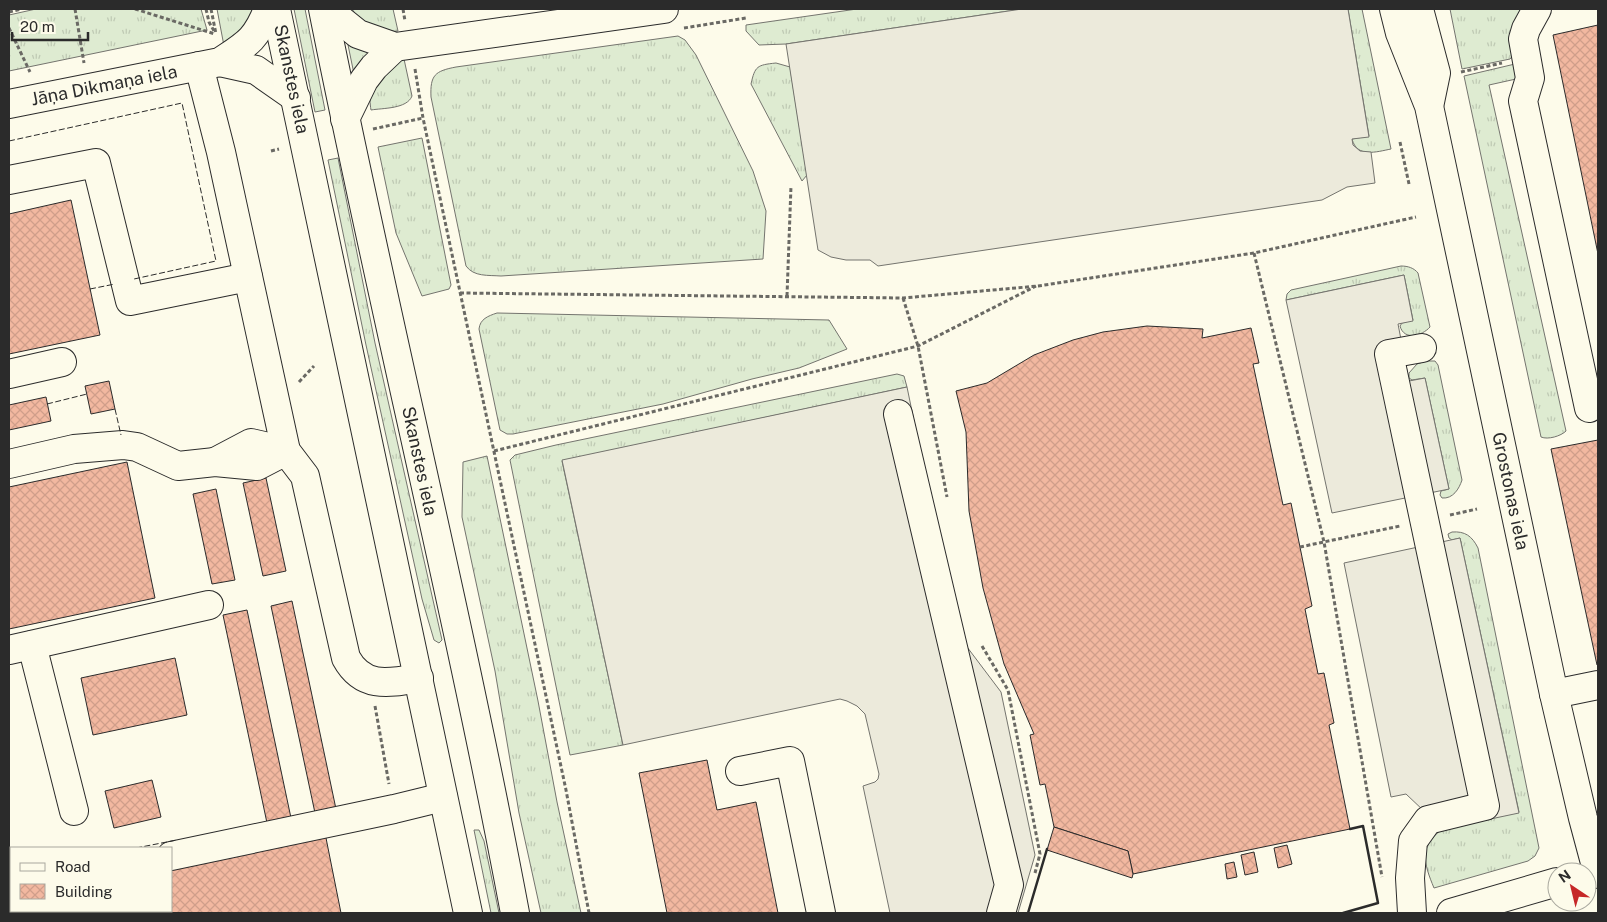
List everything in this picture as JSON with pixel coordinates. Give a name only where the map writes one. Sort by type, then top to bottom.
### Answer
[{"type":"street","points":[[210,64],[249,42],[261,28],[268,9]]},
{"type":"street","name":"Skanstes iela","points":[[276,9],[468,913]]},
{"type":"street","name":"Skanstes iela","points":[[323,9],[345,119],[468,677],[515,913]]},
{"type":"street","points":[[327,9],[358,34],[395,47],[664,9]]},
{"type":"street","name":"Grostonas iela","points":[[1394,9],[1400,33],[1429,106],[1591,862]]},
{"type":"street","name":"Grostonas iela","points":[[1419,9],[1436,73],[1429,106]]},
{"type":"street","points":[[1536,9],[1524,34],[1530,78],[1523,101],[1589,408]]},
{"type":"street","points":[[345,119],[364,80],[374,67],[395,47]]},
{"type":"street","points":[[210,64],[256,70],[296,98]]},
{"type":"street","points":[[210,64],[221,152],[286,451],[305,476],[346,658],[350,666],[367,679],[386,683],[418,678]]},
{"type":"street","name":"Jāņa Dikmaņa iela","points":[[9,104],[210,64]]},
{"type":"street","points":[[9,180],[96,163],[130,301],[248,278]]},
{"type":"street","points":[[1412,913],[1410,878],[1413,841],[1428,820],[1485,806],[1389,354],[1422,348]]},
{"type":"street","points":[[9,374],[62,362]]},
{"type":"street","points":[[898,414],[1009,885],[1001,913]]},
{"type":"street","points":[[9,464],[74,449],[123,445],[137,447],[178,466],[215,462],[251,443],[286,451]]},
{"type":"street","points":[[74,811],[20,648],[209,605]]},
{"type":"street","points":[[1554,694],[1598,685]]},
{"type":"street","points":[[740,772],[790,761],[821,913]]},
{"type":"street","points":[[172,856],[443,797]]},
{"type":"street","points":[[1451,913],[1547,885]]},
{"type":"path","points":[[9,12],[21,9]]},
{"type":"path","points":[[75,9],[84,64]]},
{"type":"path","points":[[135,9],[216,34],[209,22],[206,9]]},
{"type":"path","points":[[684,28],[746,18]]},
{"type":"path","points":[[9,28],[31,73]]},
{"type":"path","points":[[1456,73],[1526,58]]},
{"type":"path","points":[[414,66],[423,118],[566,790],[589,913]]},
{"type":"path","points":[[375,129],[423,118]]},
{"type":"path","points":[[1400,142],[1408,184]]},
{"type":"path","points":[[787,296],[791,186]]},
{"type":"path","points":[[460,293],[903,298],[1038,286],[1254,253],[1416,216]]},
{"type":"path","points":[[1254,253],[1324,542],[1383,884]]},
{"type":"path","points":[[494,451],[918,346],[1038,286]]},
{"type":"path","points":[[903,298],[918,346],[947,498]]},
{"type":"path","points":[[1300,547],[1477,509]]},
{"type":"path","points":[[978,640],[1008,690],[1040,854],[1033,880]]},
{"type":"path","points":[[367,679],[374,703],[394,809]]},
{"type":"green space","points":[[36,9],[201,9],[207,30],[9,71],[9,15]]},
{"type":"green space","points":[[217,9],[256,9],[253,23],[224,46]]},
{"type":"green space","points":[[294,9],[305,9],[325,110],[315,112]]},
{"type":"green space","points":[[352,9],[393,9],[398,31],[378,29],[360,19]]},
{"type":"green space","points":[[857,9],[1022,9],[786,44],[759,45],[746,31],[746,25]]},
{"type":"green space","points":[[1348,9],[1362,9],[1391,149],[1373,152],[1363,151],[1354,145],[1352,139],[1369,136]]},
{"type":"green space","points":[[1450,9],[1524,9],[1514,54],[1510,59],[1462,69]]},
{"type":"green space","points":[[678,36],[685,40],[696,55],[753,171],[766,211],[763,259],[501,276],[482,275],[469,270],[466,266],[431,97],[435,75],[443,70],[456,67]]},
{"type":"green space","points":[[347,40],[372,51],[354,74]]},
{"type":"green space","points":[[404,59],[412,96],[400,106],[371,110],[370,94],[374,85],[391,68]]},
{"type":"green space","points":[[776,63],[790,67],[807,175],[802,181],[751,84],[758,67]]},
{"type":"green space","points":[[1515,64],[1516,79],[1489,85],[1566,431],[1551,438],[1541,437],[1464,76]]},
{"type":"green space","points":[[422,138],[451,285],[449,289],[422,296],[396,233],[378,147]]},
{"type":"green space","points":[[338,158],[375,343],[442,640],[439,643],[434,640],[422,599],[366,345],[328,160]]},
{"type":"green space","points":[[1401,266],[1411,268],[1418,273],[1430,327],[1418,335],[1405,334],[1400,326],[1402,323],[1413,320],[1404,275],[1286,300],[1287,294],[1291,290]]},
{"type":"green space","points":[[497,313],[829,320],[847,349],[799,368],[663,404],[507,434],[500,430],[479,329],[483,320]]},
{"type":"green space","points":[[1435,361],[1438,365],[1462,480],[1455,493],[1446,498],[1442,498],[1440,495],[1441,491],[1449,489],[1425,378],[1412,380],[1409,378],[1409,373],[1417,364]]},
{"type":"green space","points":[[897,374],[904,376],[907,387],[562,461],[623,745],[570,755],[510,460],[515,455],[556,445]]},
{"type":"green space","points":[[487,456],[581,913],[541,913],[519,813],[495,671],[462,517],[463,462]]},
{"type":"green space","points":[[1461,532],[1468,535],[1478,548],[1539,848],[1535,856],[1528,861],[1434,888],[1425,856],[1427,848],[1435,835],[1443,829],[1519,812],[1460,538],[1452,540],[1449,538],[1448,534]]},
{"type":"green space","points":[[474,830],[479,830],[484,841],[499,913],[491,913]]},
{"type":"shaded area","points":[[1022,9],[1348,9],[1369,137],[1352,139],[1353,145],[1360,151],[1371,152],[1375,183],[1347,187],[1322,200],[878,266],[870,260],[846,260],[831,257],[818,250],[786,44]]},
{"type":"shaded area","points":[[1404,275],[1413,321],[1398,324],[1409,381],[1425,378],[1449,489],[1332,513],[1286,300]]},
{"type":"shaded area","points":[[907,387],[958,635],[1001,692],[1035,855],[1018,913],[890,913],[863,786],[875,782],[879,774],[865,714],[857,706],[847,701],[840,699],[623,745],[562,460]]},
{"type":"shaded area","points":[[1460,538],[1519,813],[1443,829],[1406,794],[1391,797],[1344,563]]},
{"type":"building","points":[[1598,25],[1598,254],[1553,35]]},
{"type":"building","points":[[71,200],[100,335],[9,354],[9,214]]},
{"type":"building","points":[[1147,326],[1203,329],[1202,338],[1251,328],[1259,363],[1253,364],[1283,505],[1291,503],[1312,606],[1305,609],[1318,674],[1324,673],[1334,723],[1329,725],[1350,829],[1133,874],[1128,851],[1054,827],[1045,784],[1040,785],[1030,735],[1034,734],[1004,664],[983,588],[969,511],[966,432],[956,391],[987,383],[1034,355],[1073,340],[1103,332]]},
{"type":"building","points":[[109,381],[115,409],[91,414],[85,386]]},
{"type":"building","points":[[46,397],[51,421],[9,430],[9,405]]},
{"type":"building","points":[[1598,440],[1598,665],[1597,665],[1551,449]]},
{"type":"building","points":[[127,462],[155,598],[9,629],[9,487]]},
{"type":"building","points":[[266,478],[286,571],[263,576],[243,483]]},
{"type":"building","points":[[216,489],[235,580],[212,584],[193,494]]},
{"type":"building","points":[[292,601],[336,809],[315,813],[271,606]]},
{"type":"building","points":[[247,610],[291,818],[267,823],[223,615]]},
{"type":"building","points":[[175,658],[187,715],[93,735],[81,678]]},
{"type":"building","points":[[707,760],[717,810],[756,802],[778,913],[667,913],[639,773]]},
{"type":"building","points":[[152,780],[161,817],[114,828],[105,791]]},
{"type":"building","points":[[1054,827],[1128,851],[1133,874],[1132,878],[1047,850]]},
{"type":"building","points":[[325,833],[341,913],[77,913],[172,912],[172,865]]},
{"type":"building","points":[[1287,845],[1292,864],[1278,868],[1274,848]]},
{"type":"building","points":[[1254,852],[1258,872],[1245,875],[1241,855]]},
{"type":"building","points":[[1234,862],[1237,877],[1227,879],[1225,864]]},
{"type":"building","points":[[9,884],[10,912],[49,913],[9,913]]},
{"type":"fence","points":[[9,141],[182,103],[216,261],[134,279]]},
{"type":"fence","points":[[90,289],[115,284]]},
{"type":"fence","points":[[47,404],[87,394]]},
{"type":"fence","points":[[115,409],[121,435]]},
{"type":"fence","points":[[141,847],[177,840]]},
{"type":"wall","points":[[1343,913],[1378,903],[1363,826],[1350,829]]},
{"type":"wall","points":[[1028,913],[1047,849]]}]
